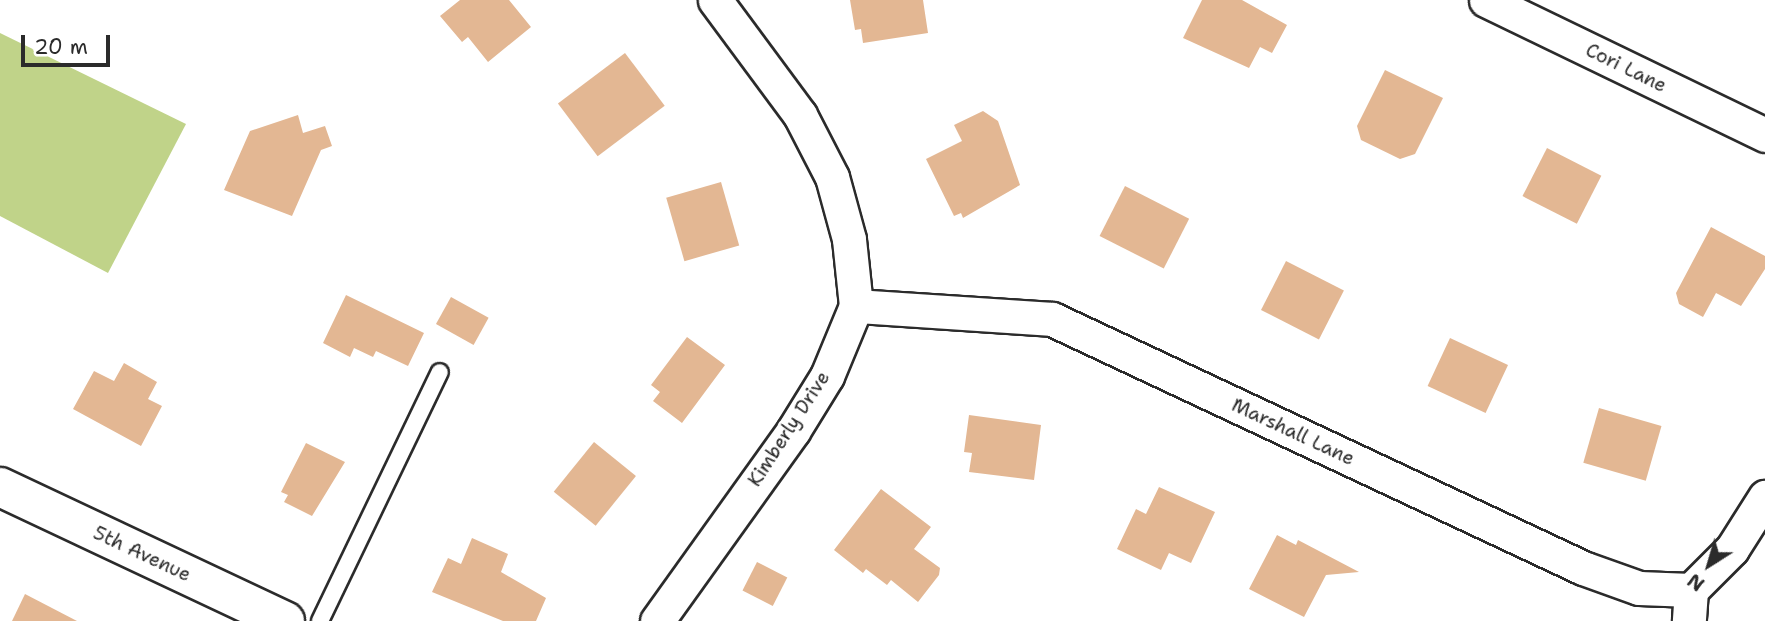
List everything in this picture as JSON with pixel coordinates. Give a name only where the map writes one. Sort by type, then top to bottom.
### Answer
[{"type":"street","name":"Kimberly Drive","points":[[657,621],[793,431],[827,376],[856,306],[849,239],[832,177],[800,115],[715,0]]},
{"type":"street","name":"Cori Lane","points":[[1486,0],[1765,135]]},
{"type":"street","name":"Marshall Lane","points":[[856,306],[1052,319],[1583,568],[1690,606]]},
{"type":"street","name":"5th Avenue","points":[[0,487],[237,611],[285,621]]},
{"type":"street","points":[[1690,606],[1732,549],[1765,497]]},
{"type":"lane","points":[[320,621],[440,372]]},
{"type":"green space","points":[[0,33],[186,124],[108,273],[0,216]]},
{"type":"building","points":[[460,0],[509,0],[531,27],[488,62],[468,37],[462,42],[440,16]]},
{"type":"building","points":[[850,0],[923,0],[928,33],[863,43],[861,29],[855,30]]},
{"type":"building","points":[[1202,0],[1242,0],[1287,25],[1272,53],[1260,47],[1249,68],[1183,38]]},
{"type":"building","points":[[625,53],[665,106],[598,156],[558,104]]},
{"type":"building","points":[[1385,70],[1443,98],[1415,154],[1400,159],[1361,140],[1357,126]]},
{"type":"building","points":[[983,111],[998,121],[1020,185],[963,218],[961,213],[954,216],[926,159],[962,141],[954,125]]},
{"type":"building","points":[[298,115],[303,133],[325,126],[332,146],[321,150],[292,216],[224,190],[250,131]]},
{"type":"building","points":[[1547,148],[1601,176],[1577,224],[1522,196]]},
{"type":"building","points":[[721,182],[739,245],[684,261],[666,198]]},
{"type":"building","points":[[1125,186],[1189,219],[1164,269],[1100,236]]},
{"type":"building","points":[[1711,227],[1765,256],[1765,269],[1741,306],[1716,293],[1703,317],[1679,304],[1676,293]]},
{"type":"building","points":[[1286,261],[1344,291],[1319,340],[1261,310]]},
{"type":"building","points":[[346,295],[424,333],[408,366],[376,351],[373,357],[354,348],[350,357],[323,343]]},
{"type":"building","points":[[451,297],[489,318],[474,345],[436,324]]},
{"type":"building","points":[[687,337],[725,365],[682,423],[653,401],[660,392],[651,385]]},
{"type":"building","points":[[1450,338],[1508,365],[1486,413],[1428,386]]},
{"type":"building","points":[[124,363],[157,382],[148,399],[162,406],[141,446],[73,409],[94,371],[114,381]]},
{"type":"building","points":[[1599,408],[1661,426],[1646,481],[1583,463]]},
{"type":"building","points":[[969,415],[1041,425],[1034,480],[969,472],[972,453],[964,452]]},
{"type":"building","points":[[594,442],[636,476],[596,526],[554,492]]},
{"type":"building","points":[[306,443],[345,462],[312,516],[284,502],[288,495],[281,492]]},
{"type":"building","points":[[1159,487],[1215,512],[1191,563],[1169,553],[1161,570],[1117,549],[1136,509],[1146,514]]},
{"type":"building","points":[[881,489],[931,527],[914,549],[940,568],[939,575],[918,602],[891,580],[887,585],[866,569],[863,573],[834,550]]},
{"type":"building","points":[[1277,535],[1296,545],[1298,540],[1359,572],[1326,575],[1304,617],[1249,589]]},
{"type":"building","points":[[472,538],[508,554],[501,572],[546,598],[536,621],[503,621],[432,592],[448,558],[461,564]]},
{"type":"building","points":[[757,562],[787,577],[773,606],[742,591]]},
{"type":"building","points":[[25,594],[77,621],[12,621]]}]
